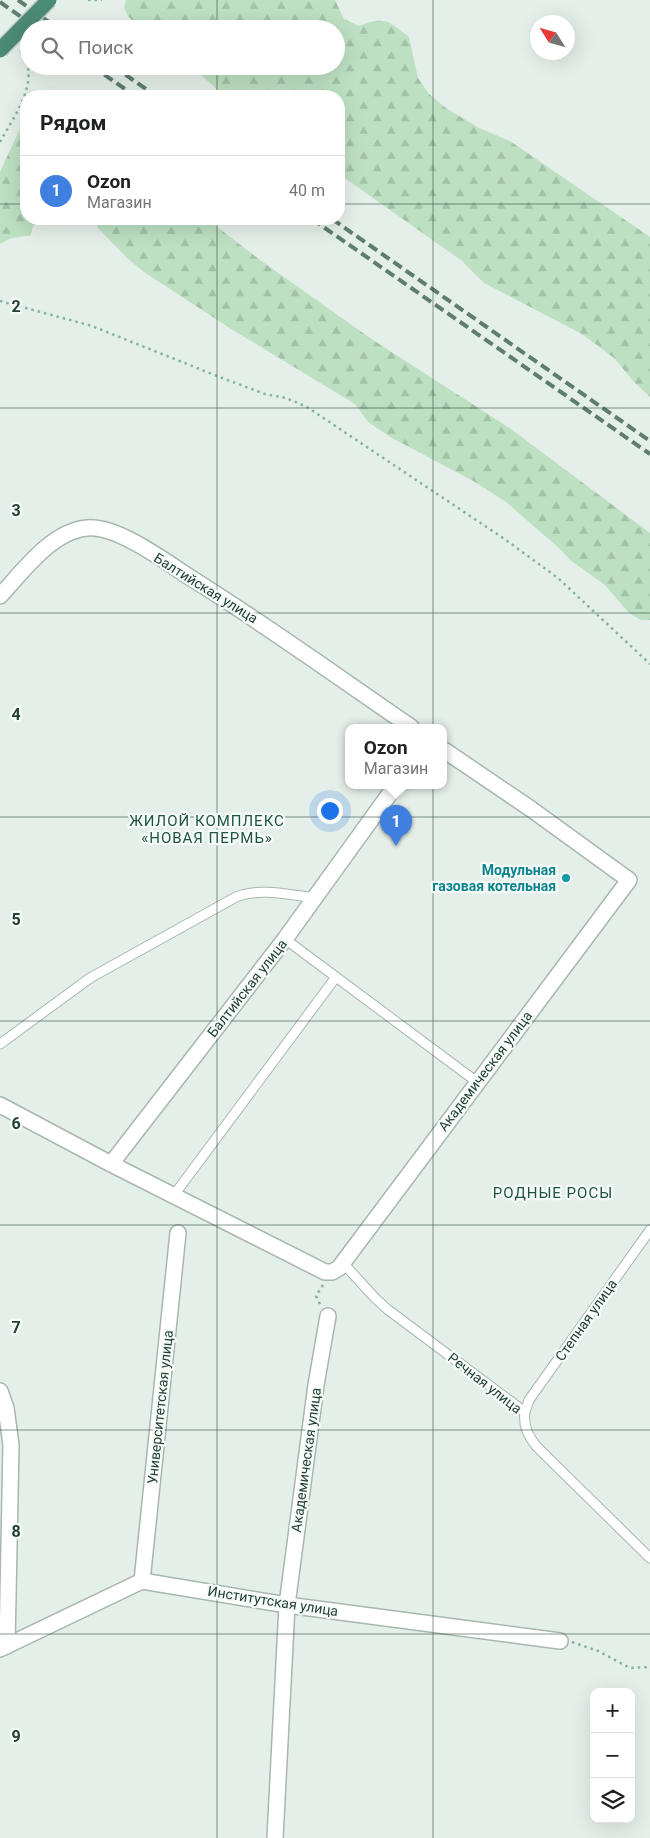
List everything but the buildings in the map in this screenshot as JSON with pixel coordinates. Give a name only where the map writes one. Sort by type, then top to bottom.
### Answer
[{"type":"highway","points":[[29,20],[49,0]]},
{"type":"highway","points":[[0,50],[20,30]]},
{"type":"street","name":"Балтийская улица","points":[[0,596],[46,547],[58,538],[81,528],[102,529],[133,542],[252,617],[407,724]]},
{"type":"street","name":"Академическая улица","points":[[338,1268],[629,880],[531,809],[447,752]]},
{"type":"street","name":"Балтийская улица","points":[[111,1164],[285,938],[393,789]]},
{"type":"street","points":[[0,1105],[111,1164],[325,1272],[338,1268]]},
{"type":"street","name":"Университетская улица","points":[[142,1581],[178,1233]]},
{"type":"street","name":"Академическая улица","points":[[275,1838],[287,1605],[316,1386],[328,1316]]},
{"type":"street","points":[[0,1391],[6,1408],[11,1445],[4,1648],[142,1581]]},
{"type":"street","name":"Институтская улица","points":[[142,1581],[287,1605],[560,1641]]},
{"type":"lane","points":[[0,1044],[90,978],[236,897],[245,893],[260,892],[315,898]]},
{"type":"lane","points":[[285,938],[477,1082]]},
{"type":"lane","points":[[174,1195],[336,977]]},
{"type":"lane","name":"Степная улица","points":[[525,1412],[529,1400],[650,1230]]},
{"type":"lane","name":"Речная улица","points":[[338,1268],[352,1271],[366,1289],[387,1309],[525,1412],[526,1430],[536,1447],[650,1558]]},
{"type":"path","points":[[88,0],[102,0]]},
{"type":"path","points":[[26,90],[30,75]]},
{"type":"path","points":[[0,142],[20,101]]},
{"type":"path","points":[[0,301],[92,326],[230,382],[265,394],[286,398],[307,407],[503,538],[558,578],[650,664]]},
{"type":"path","points":[[328,1316],[316,1296],[338,1268]]},
{"type":"path","points":[[560,1641],[577,1643],[598,1651],[630,1668],[650,1667]]},
{"type":"green space","points":[[126,0],[335,0],[344,19],[359,26],[381,21],[396,27],[409,37],[418,78],[429,94],[446,108],[479,128],[510,141],[650,237],[650,397],[633,381],[615,359],[597,345],[580,333],[484,283],[462,261],[345,178],[345,90],[217,90],[201,75],[345,75],[345,20],[132,20],[124,8]]},
{"type":"green space","points":[[20,129],[20,225],[34,225],[30,236],[14,238],[0,244],[0,172]]},
{"type":"green space","points":[[97,225],[215,225],[260,260],[373,340],[511,429],[650,533],[650,620],[641,620],[629,613],[605,585],[570,560],[506,502],[475,482],[392,438],[368,422],[355,404],[228,327],[144,272],[127,258]]},
{"type":"railway","points":[[18,0],[46,20]]},
{"type":"railway","points":[[0,2],[25,20]]},
{"type":"railway","points":[[105,75],[126,90]]},
{"type":"railway","points":[[126,75],[147,90]]},
{"type":"railway","points":[[321,225],[650,454]]},
{"type":"railway","points":[[341,225],[650,441]]},
{"type":"place","name":"Ozon","points":[[396,846]]},
{"type":"place","name":"Модульная газовая котельная","points":[[566,878]]},
{"type":"district","name":"ЖИЛОЙ КОМПЛЕКС «НОВАЯ ПЕРМЬ»","points":[[207,830]]},
{"type":"district","name":"РОДНЫЕ РОСЫ","points":[[553,1193]]}]
